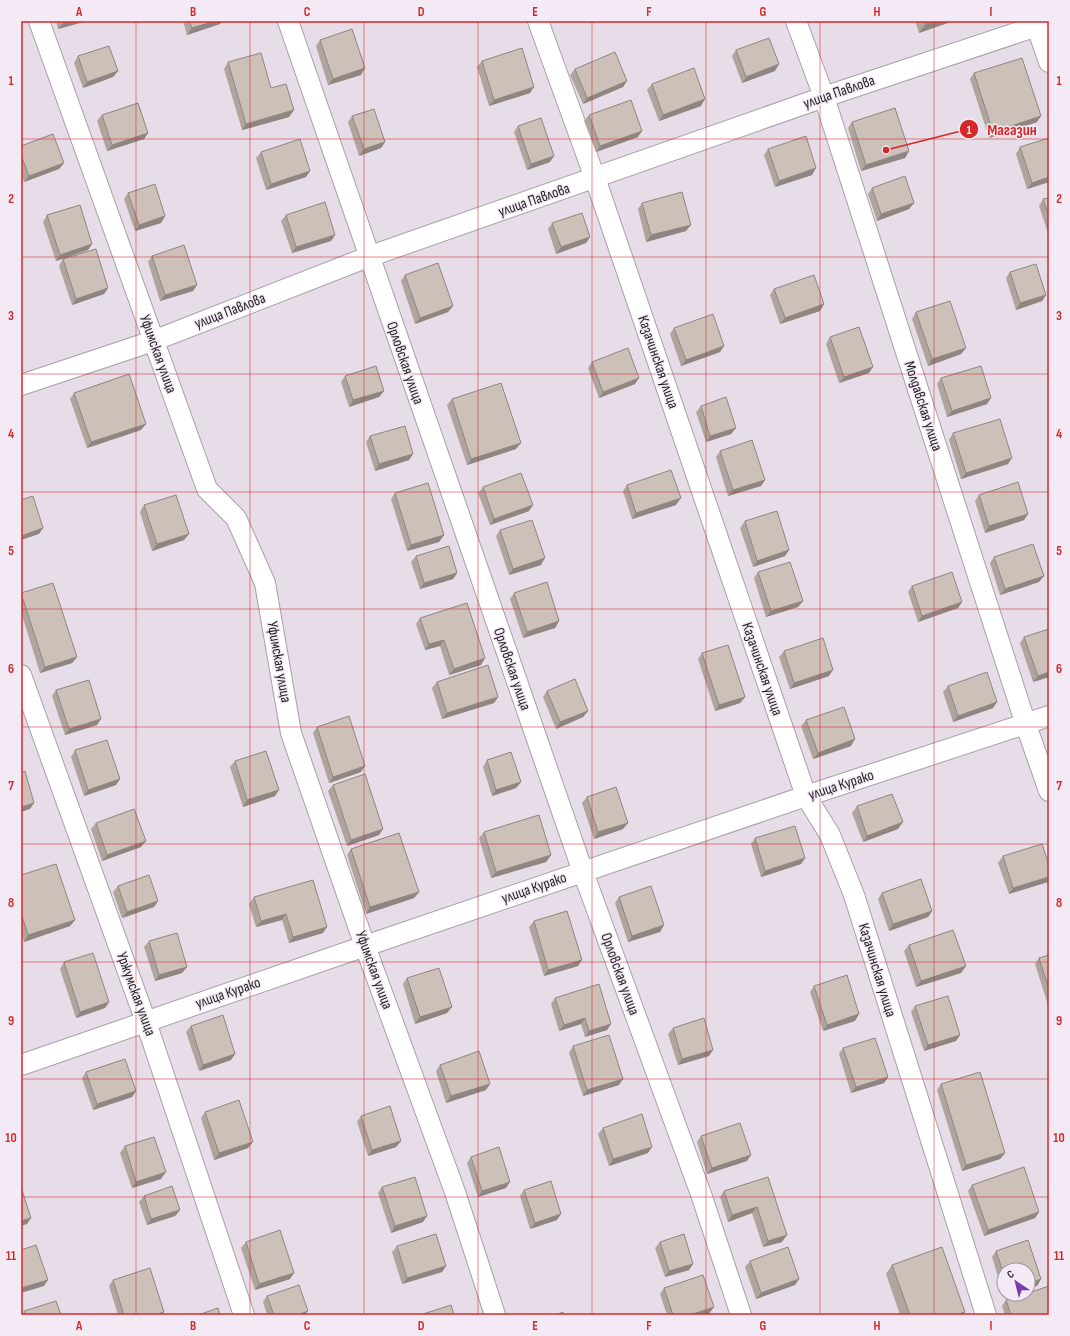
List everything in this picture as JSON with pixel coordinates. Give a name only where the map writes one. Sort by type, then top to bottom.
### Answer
[{"type":"street","name":"Уфимская улица","points":[[39,21],[207,489],[236,518],[265,583],[291,732],[365,946],[455,1192],[495,1315]]},
{"type":"street","name":"Орловская улица","points":[[288,21],[368,257],[582,872],[702,1197],[741,1315]]},
{"type":"street","name":"Казачинская улица","points":[[538,21],[595,178],[806,796],[830,835],[854,895],[986,1315]]},
{"type":"street","name":"Молдавская улица","points":[[796,21],[824,97],[1026,725],[1049,791]]},
{"type":"street","name":"улица Павлова","points":[[21,385],[153,341],[368,257],[1040,23]]},
{"type":"street","points":[[1040,23],[1049,62]]},
{"type":"street","name":"Уржумская улица","points":[[21,675],[146,1022],[244,1315]]},
{"type":"street","name":"улица Курако","points":[[21,1065],[582,872],[806,796],[1026,725],[1049,716]]},
{"type":"building","points":[[189,21],[215,21],[192,28]]},
{"type":"building","points":[[925,21],[934,21],[926,24]]},
{"type":"building","points":[[352,29],[365,68],[333,79],[320,40]]},
{"type":"building","points":[[769,38],[779,64],[746,77],[736,50]]},
{"type":"building","points":[[109,46],[118,71],[87,82],[78,56]]},
{"type":"building","points":[[522,48],[534,87],[494,100],[482,61]]},
{"type":"building","points":[[615,52],[627,81],[587,98],[575,69]]},
{"type":"building","points":[[261,53],[271,88],[286,84],[294,110],[246,124],[228,62]]},
{"type":"building","points":[[1022,58],[1041,116],[993,132],[974,73]]},
{"type":"building","points":[[694,68],[705,99],[663,115],[652,84]]},
{"type":"building","points":[[631,100],[642,131],[600,146],[589,115]]},
{"type":"building","points":[[138,103],[148,133],[112,145],[102,115]]},
{"type":"building","points":[[895,108],[909,151],[866,165],[852,122]]},
{"type":"building","points":[[374,109],[385,142],[364,149],[352,116]]},
{"type":"building","points":[[541,118],[554,156],[531,164],[518,126]]},
{"type":"building","points":[[53,134],[64,163],[29,176],[21,155],[21,146]]},
{"type":"building","points":[[806,136],[816,168],[779,181],[768,149]]},
{"type":"building","points":[[1049,138],[1049,177],[1032,183],[1020,147]]},
{"type":"building","points":[[300,139],[310,171],[271,184],[261,152]]},
{"type":"building","points":[[905,176],[914,203],[881,214],[872,188]]},
{"type":"building","points":[[155,184],[165,216],[139,225],[128,193]]},
{"type":"building","points":[[682,192],[691,225],[651,235],[642,203]]},
{"type":"building","points":[[1049,198],[1049,217],[1043,199]]},
{"type":"building","points":[[325,202],[335,235],[296,247],[286,215]]},
{"type":"building","points":[[80,205],[92,244],[60,255],[47,215]]},
{"type":"building","points":[[582,213],[590,237],[561,247],[552,223]]},
{"type":"building","points":[[184,245],[197,285],[165,295],[152,256]]},
{"type":"building","points":[[96,249],[108,288],[76,299],[63,259]]},
{"type":"building","points":[[438,263],[453,306],[420,318],[405,275]]},
{"type":"building","points":[[1036,264],[1046,295],[1020,303],[1010,272]]},
{"type":"building","points":[[814,275],[824,304],[785,318],[774,289]]},
{"type":"building","points":[[950,301],[966,348],[932,359],[916,312]]},
{"type":"building","points":[[713,314],[724,346],[686,360],[674,328]]},
{"type":"building","points":[[859,327],[873,367],[844,377],[830,337]]},
{"type":"building","points":[[628,348],[639,378],[603,392],[592,362]]},
{"type":"building","points":[[376,366],[384,391],[353,400],[345,376]]},
{"type":"building","points":[[981,366],[991,398],[952,411],[941,378]]},
{"type":"building","points":[[129,374],[146,424],[91,442],[74,393]]},
{"type":"building","points":[[501,383],[521,443],[471,459],[452,399]]},
{"type":"building","points":[[726,397],[736,428],[710,436],[701,406]]},
{"type":"building","points":[[1000,419],[1012,458],[966,473],[953,433]]},
{"type":"building","points":[[405,426],[413,454],[379,464],[370,436]]},
{"type":"building","points":[[752,440],[765,480],[733,490],[720,451]]},
{"type":"building","points":[[671,470],[681,498],[636,513],[627,485]]},
{"type":"building","points":[[521,473],[533,505],[494,519],[483,487]]},
{"type":"building","points":[[1018,482],[1028,514],[989,526],[979,495]]},
{"type":"building","points":[[428,483],[444,535],[411,545],[395,493]]},
{"type":"building","points":[[176,495],[189,534],[157,544],[144,505]]},
{"type":"building","points":[[33,496],[43,528],[21,536],[21,500]]},
{"type":"building","points":[[777,511],[789,550],[757,561],[745,521]]},
{"type":"building","points":[[532,520],[545,558],[513,569],[500,530]]},
{"type":"building","points":[[1033,544],[1044,576],[1005,589],[994,557]]},
{"type":"building","points":[[449,546],[457,573],[424,583],[416,556]]},
{"type":"building","points":[[790,562],[803,601],[771,611],[758,572]]},
{"type":"building","points":[[952,572],[962,602],[922,616],[912,586]]},
{"type":"building","points":[[547,582],[559,621],[527,632],[514,593]]},
{"type":"building","points":[[53,583],[77,657],[45,667],[21,593]]},
{"type":"building","points":[[467,603],[485,658],[454,669],[444,640],[429,644],[420,618]]},
{"type":"building","points":[[1049,629],[1049,672],[1038,676],[1024,637]]},
{"type":"building","points":[[823,638],[833,670],[794,683],[784,651]]},
{"type":"building","points":[[728,645],[745,697],[719,705],[702,653]]},
{"type":"building","points":[[488,665],[498,697],[447,713],[437,682]]},
{"type":"building","points":[[987,672],[997,702],[958,716],[948,686]]},
{"type":"building","points":[[575,679],[588,711],[560,722],[547,691]]},
{"type":"building","points":[[89,680],[101,719],[69,729],[56,690]]},
{"type":"building","points":[[844,707],[855,739],[818,753],[806,720]]},
{"type":"building","points":[[349,716],[365,766],[333,777],[317,727]]},
{"type":"building","points":[[107,740],[120,779],[88,790],[75,750]]},
{"type":"building","points":[[266,751],[279,790],[247,800],[235,761]]},
{"type":"building","points":[[511,752],[521,782],[496,790],[487,760]]},
{"type":"building","points":[[25,771],[34,803],[21,807],[21,772]]},
{"type":"building","points":[[365,774],[383,829],[351,840],[333,785]]},
{"type":"building","points":[[616,787],[628,823],[598,832],[587,797]]},
{"type":"building","points":[[892,794],[903,822],[867,836],[857,806]]},
{"type":"building","points":[[134,809],[146,841],[107,855],[96,823]]},
{"type":"building","points":[[539,815],[551,855],[496,872],[484,832]]},
{"type":"building","points":[[795,826],[805,858],[765,871],[755,838]]},
{"type":"building","points":[[399,833],[419,892],[370,907],[351,849]]},
{"type":"building","points":[[1042,844],[1049,865],[1049,877],[1013,888],[1003,856]]},
{"type":"building","points":[[56,864],[75,920],[28,935],[21,913],[21,875]]},
{"type":"building","points":[[149,875],[158,901],[127,912],[118,886]]},
{"type":"building","points":[[921,879],[932,911],[893,924],[882,893]]},
{"type":"building","points":[[313,880],[327,927],[293,937],[286,914],[261,921],[254,897]]},
{"type":"building","points":[[651,886],[664,925],[632,936],[619,897]]},
{"type":"building","points":[[567,911],[582,960],[548,970],[534,921]]},
{"type":"building","points":[[953,930],[966,966],[921,981],[909,945]]},
{"type":"building","points":[[177,933],[187,967],[159,975],[149,941]]},
{"type":"building","points":[[93,953],[109,1002],[80,1012],[64,962]]},
{"type":"building","points":[[1049,955],[1049,989],[1039,958]]},
{"type":"building","points":[[439,968],[452,1007],[420,1017],[407,978]]},
{"type":"building","points":[[847,975],[859,1014],[827,1025],[814,986]]},
{"type":"building","points":[[599,984],[611,1024],[589,1031],[585,1018],[564,1025],[555,998]]},
{"type":"building","points":[[948,996],[960,1035],[928,1045],[915,1006]]},
{"type":"building","points":[[223,1015],[235,1054],[203,1065],[191,1026]]},
{"type":"building","points":[[704,1018],[713,1050],[682,1059],[673,1028]]},
{"type":"building","points":[[609,1035],[623,1079],[587,1090],[573,1046]]},
{"type":"building","points":[[875,1038],[888,1077],[856,1087],[843,1048]]},
{"type":"building","points":[[479,1051],[490,1084],[451,1096],[440,1065]]},
{"type":"building","points":[[125,1059],[136,1091],[97,1104],[86,1072]]},
{"type":"building","points":[[980,1072],[1005,1153],[966,1165],[941,1084]]},
{"type":"building","points":[[239,1100],[253,1142],[219,1153],[205,1112]]},
{"type":"building","points":[[390,1106],[401,1141],[372,1150],[361,1116]]},
{"type":"building","points":[[642,1114],[652,1147],[613,1159],[603,1128]]},
{"type":"building","points":[[740,1123],[751,1155],[712,1168],[701,1136]]},
{"type":"building","points":[[154,1137],[166,1172],[136,1182],[125,1146]]},
{"type":"building","points":[[499,1147],[510,1182],[482,1191],[471,1157]]},
{"type":"building","points":[[1024,1167],[1039,1212],[988,1230],[972,1185]]},
{"type":"building","points":[[415,1177],[427,1216],[395,1226],[382,1187]]},
{"type":"building","points":[[768,1177],[787,1235],[768,1241],[757,1207],[732,1215],[724,1191]]},
{"type":"building","points":[[551,1181],[561,1214],[535,1223],[524,1190]]},
{"type":"building","points":[[172,1186],[180,1210],[151,1219],[144,1196]]},
{"type":"building","points":[[21,1187],[31,1218],[21,1221]]},
{"type":"building","points":[[280,1230],[294,1273],[259,1284],[246,1242]]},
{"type":"building","points":[[436,1234],[446,1266],[407,1278],[397,1246]]},
{"type":"building","points":[[684,1234],[693,1264],[669,1271],[660,1242]]},
{"type":"building","points":[[1028,1240],[1035,1262],[1000,1262],[996,1251]]},
{"type":"building","points":[[36,1245],[48,1280],[21,1288],[21,1250]]},
{"type":"building","points":[[788,1247],[799,1279],[761,1293],[750,1261]]},
{"type":"building","points":[[942,1247],[965,1312],[955,1315],[910,1315],[892,1265]]},
{"type":"building","points":[[1036,1264],[1041,1279],[1036,1281]]},
{"type":"building","points":[[150,1268],[164,1312],[156,1315],[124,1315],[113,1280]]},
{"type":"building","points":[[703,1275],[714,1307],[690,1315],[673,1315],[664,1288]]},
{"type":"building","points":[[299,1285],[308,1311],[297,1315],[274,1315],[267,1296]]},
{"type":"building","points":[[1049,1286],[1049,1315],[1011,1315],[1007,1302],[1036,1302],[1036,1290]]},
{"type":"building","points":[[56,1301],[61,1315],[26,1315],[24,1311]]},
{"type":"building","points":[[451,1305],[454,1315],[420,1315]]},
{"type":"building","points":[[218,1308],[220,1315],[198,1315]]},
{"type":"building","points":[[563,1312],[564,1315],[556,1315]]},
{"type":"place","name":"Магазин","points":[[886,150]]}]
